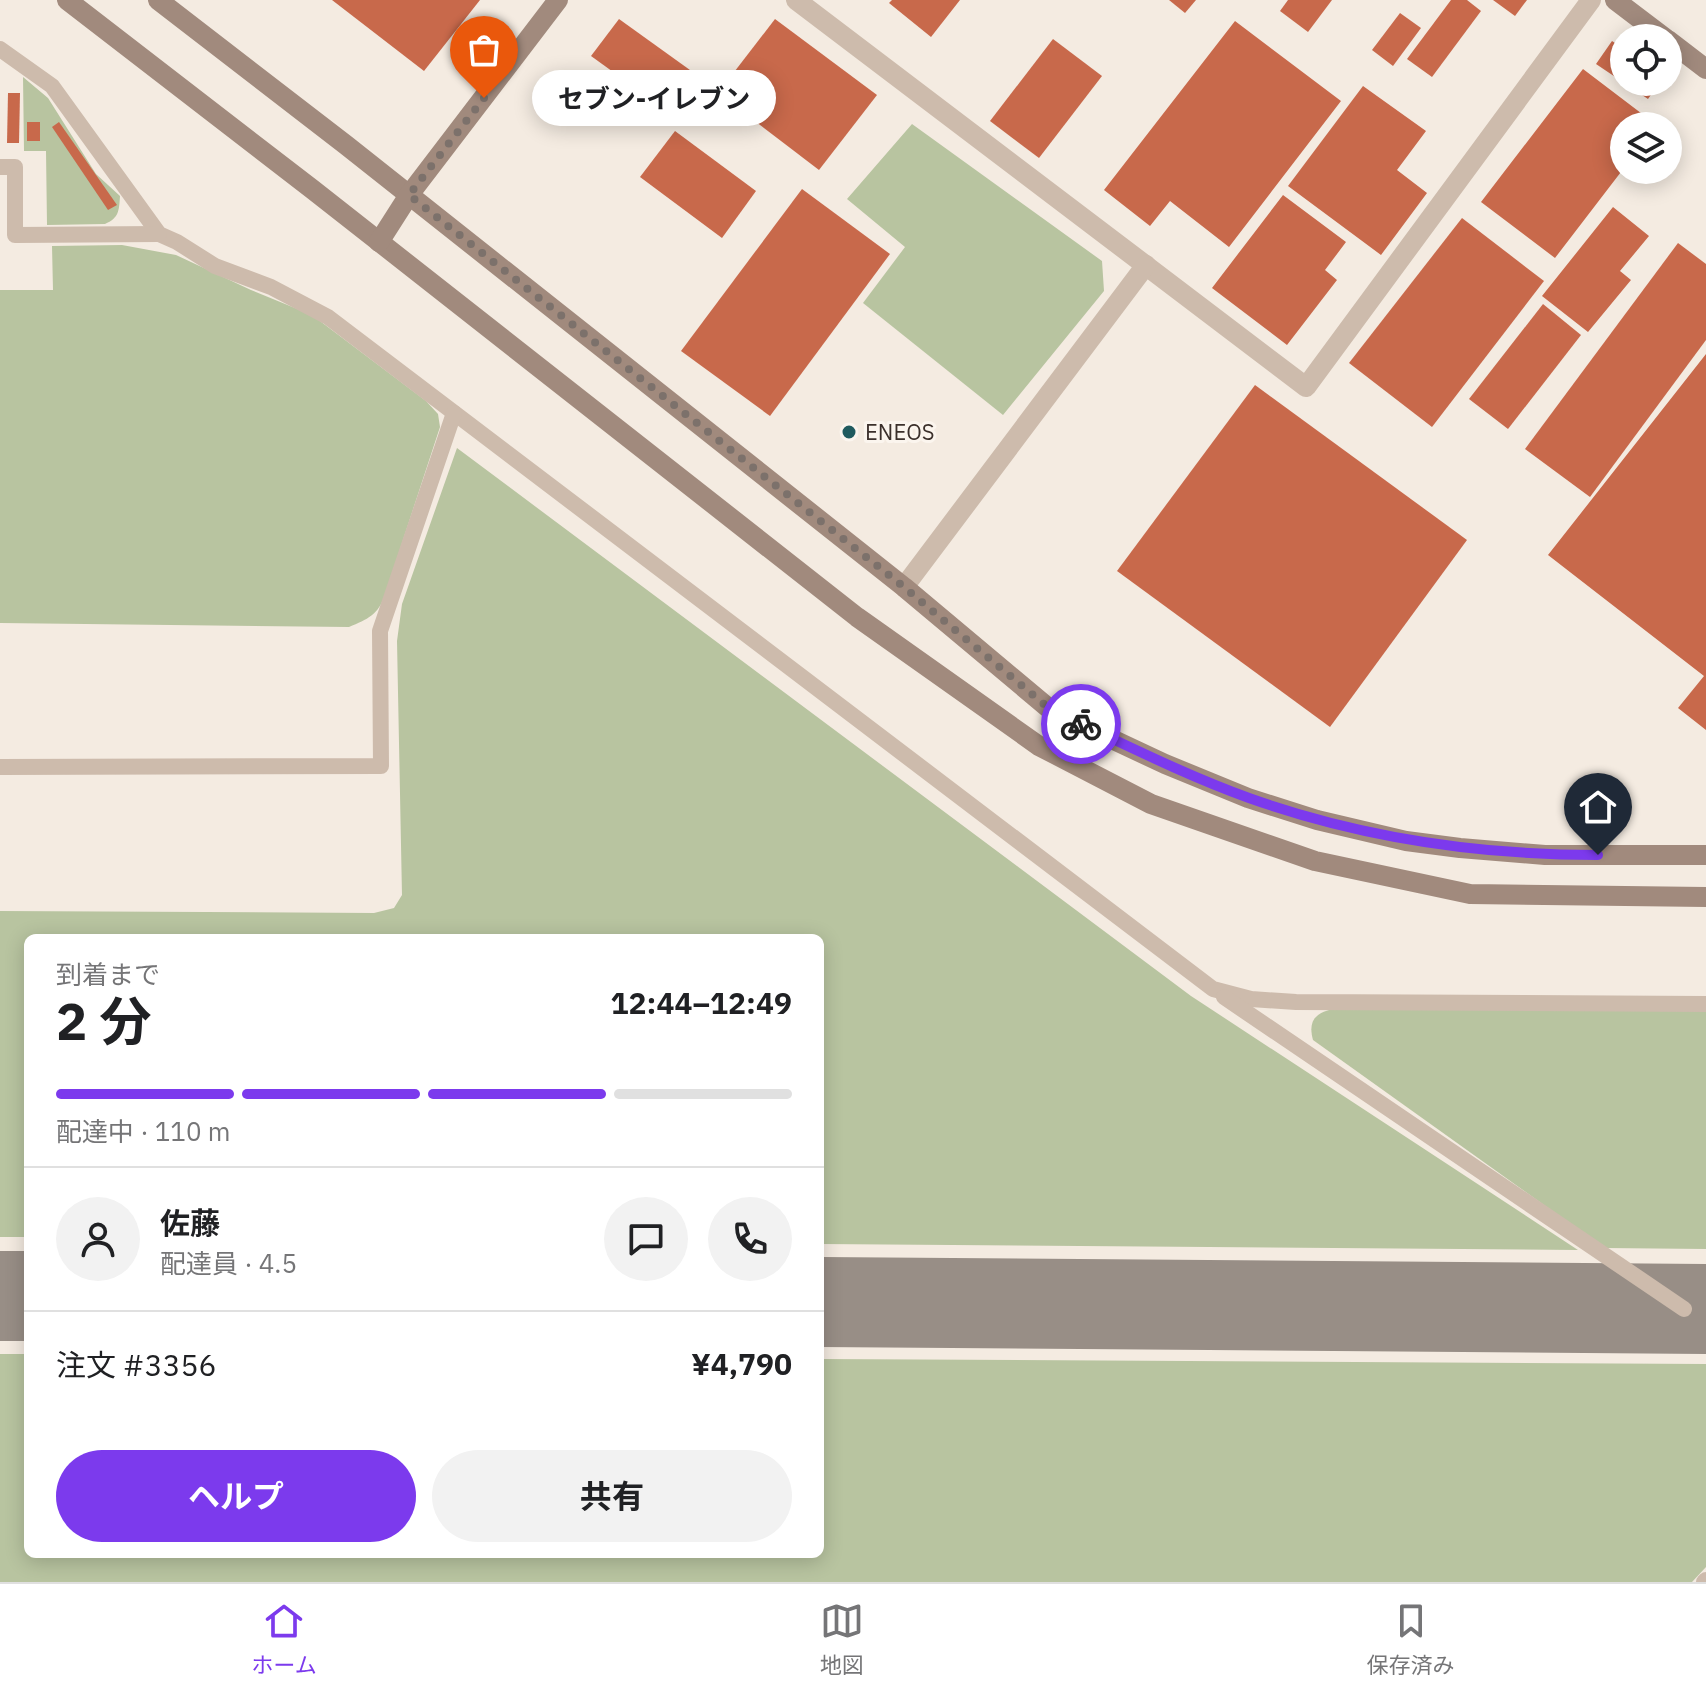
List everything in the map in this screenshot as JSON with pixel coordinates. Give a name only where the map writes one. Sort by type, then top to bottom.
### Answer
[{"type":"street","points":[[67,0],[857,617],[1039,746],[1151,804],[1315,861],[1470,894],[1706,897]]},
{"type":"street","points":[[158,0],[904,587],[1052,711],[1165,764],[1248,798],[1317,820],[1406,841],[1545,855],[1706,855]]},
{"type":"street","points":[[379,242],[409,195],[558,0]]},
{"type":"street","points":[[796,0],[1306,387],[1591,0]]},
{"type":"street","points":[[1615,0],[1646,24]]},
{"type":"street","points":[[1682,51],[1706,69]]},
{"type":"street","points":[[904,587],[1146,265]]},
{"type":"lane","points":[[0,49],[52,86],[159,234]]},
{"type":"lane","points":[[0,167],[15,167],[15,235],[159,234],[215,266],[271,287],[328,317],[1213,989],[1684,1309]]},
{"type":"lane","points":[[0,767],[381,766],[380,631],[454,413]]},
{"type":"lane","points":[[1213,989],[1251,999],[1296,1002],[1706,1004]]},
{"type":"green space","points":[[23,77],[48,98],[96,174],[120,196],[117,213],[110,222],[47,225],[46,151],[24,151]]},
{"type":"green space","points":[[912,124],[1102,261],[1104,291],[1003,415],[863,303],[905,247],[847,199]]},
{"type":"green space","points":[[122,245],[176,255],[312,315],[426,401],[438,414],[440,427],[385,595],[376,612],[367,619],[349,627],[0,623],[0,290],[53,290],[52,246]]},
{"type":"green space","points":[[457,448],[1191,996],[1578,1250],[824,1244],[824,934],[24,934],[24,1237],[0,1237],[0,911],[374,913],[394,908],[402,895],[397,641],[402,604]]},
{"type":"green space","points":[[1337,1008],[1706,1011],[1706,1249],[1604,1248],[1313,1040],[1312,1026],[1316,1017]]},
{"type":"green space","points":[[0,1354],[24,1354],[24,1558],[824,1558],[824,1359],[1706,1364],[1706,1567],[1692,1582],[0,1582]]},
{"type":"building","points":[[332,0],[480,0],[424,71]]},
{"type":"building","points":[[892,0],[960,0],[931,37],[889,3]]},
{"type":"building","points":[[1169,0],[1196,0],[1185,13]]},
{"type":"building","points":[[1288,0],[1332,0],[1308,32],[1280,11]]},
{"type":"building","points":[[1451,0],[1467,0],[1481,11],[1432,77],[1407,59]]},
{"type":"building","points":[[1493,0],[1527,0],[1515,16]]},
{"type":"building","points":[[1400,13],[1421,28],[1393,66],[1372,50]]},
{"type":"building","points":[[619,19],[715,88],[688,126],[591,56]]},
{"type":"building","points":[[775,19],[877,95],[819,170],[718,93]]},
{"type":"building","points":[[1235,21],[1341,101],[1229,247],[1170,201],[1150,226],[1104,190]]},
{"type":"building","points":[[1053,39],[1102,76],[1039,158],[990,121]]},
{"type":"building","points":[[1610,44],[1610,73],[1596,64]]},
{"type":"building","points":[[1583,69],[1610,90],[1610,96],[1619,96],[1640,112],[1610,112],[1612,184],[1555,258],[1481,202]]},
{"type":"building","points":[[1363,86],[1426,131],[1397,170],[1427,193],[1381,255],[1288,186]]},
{"type":"building","points":[[8,93],[20,93],[19,143],[7,143]]},
{"type":"building","points":[[27,122],[40,122],[40,141],[27,141]]},
{"type":"building","points":[[59,122],[117,205],[108,210],[52,127]]},
{"type":"building","points":[[675,131],[756,191],[722,238],[640,177]]},
{"type":"building","points":[[802,189],[890,254],[770,416],[681,351]]},
{"type":"building","points":[[1283,195],[1346,242],[1325,270],[1337,280],[1287,345],[1212,288]]},
{"type":"building","points":[[1613,207],[1649,236],[1620,271],[1631,280],[1588,332],[1542,296]]},
{"type":"building","points":[[1462,218],[1544,281],[1432,427],[1349,363]]},
{"type":"building","points":[[1678,243],[1706,264],[1706,340],[1590,497],[1525,449]]},
{"type":"building","points":[[1543,304],[1581,335],[1508,429],[1469,399]]},
{"type":"building","points":[[1706,354],[1706,730],[1678,708],[1704,676],[1548,555]]},
{"type":"building","points":[[1255,385],[1467,540],[1330,727],[1117,571]]},
{"type":"taxiway","points":[[0,1296],[24,1296]]},
{"type":"taxiway","points":[[824,1302],[1706,1309]]},
{"type":"way so far","points":[[484,98],[409,195],[904,587],[1052,711],[1081,724]]},
{"type":"place","name":"セブン-イレブン","points":[[484,98]]},
{"type":"place","name":"ENEOS","points":[[849,432]]},
{"type":"route","points":[[1081,724],[1165,764],[1248,798],[1317,820],[1406,841],[1460,848],[1545,855],[1598,855]]}]
